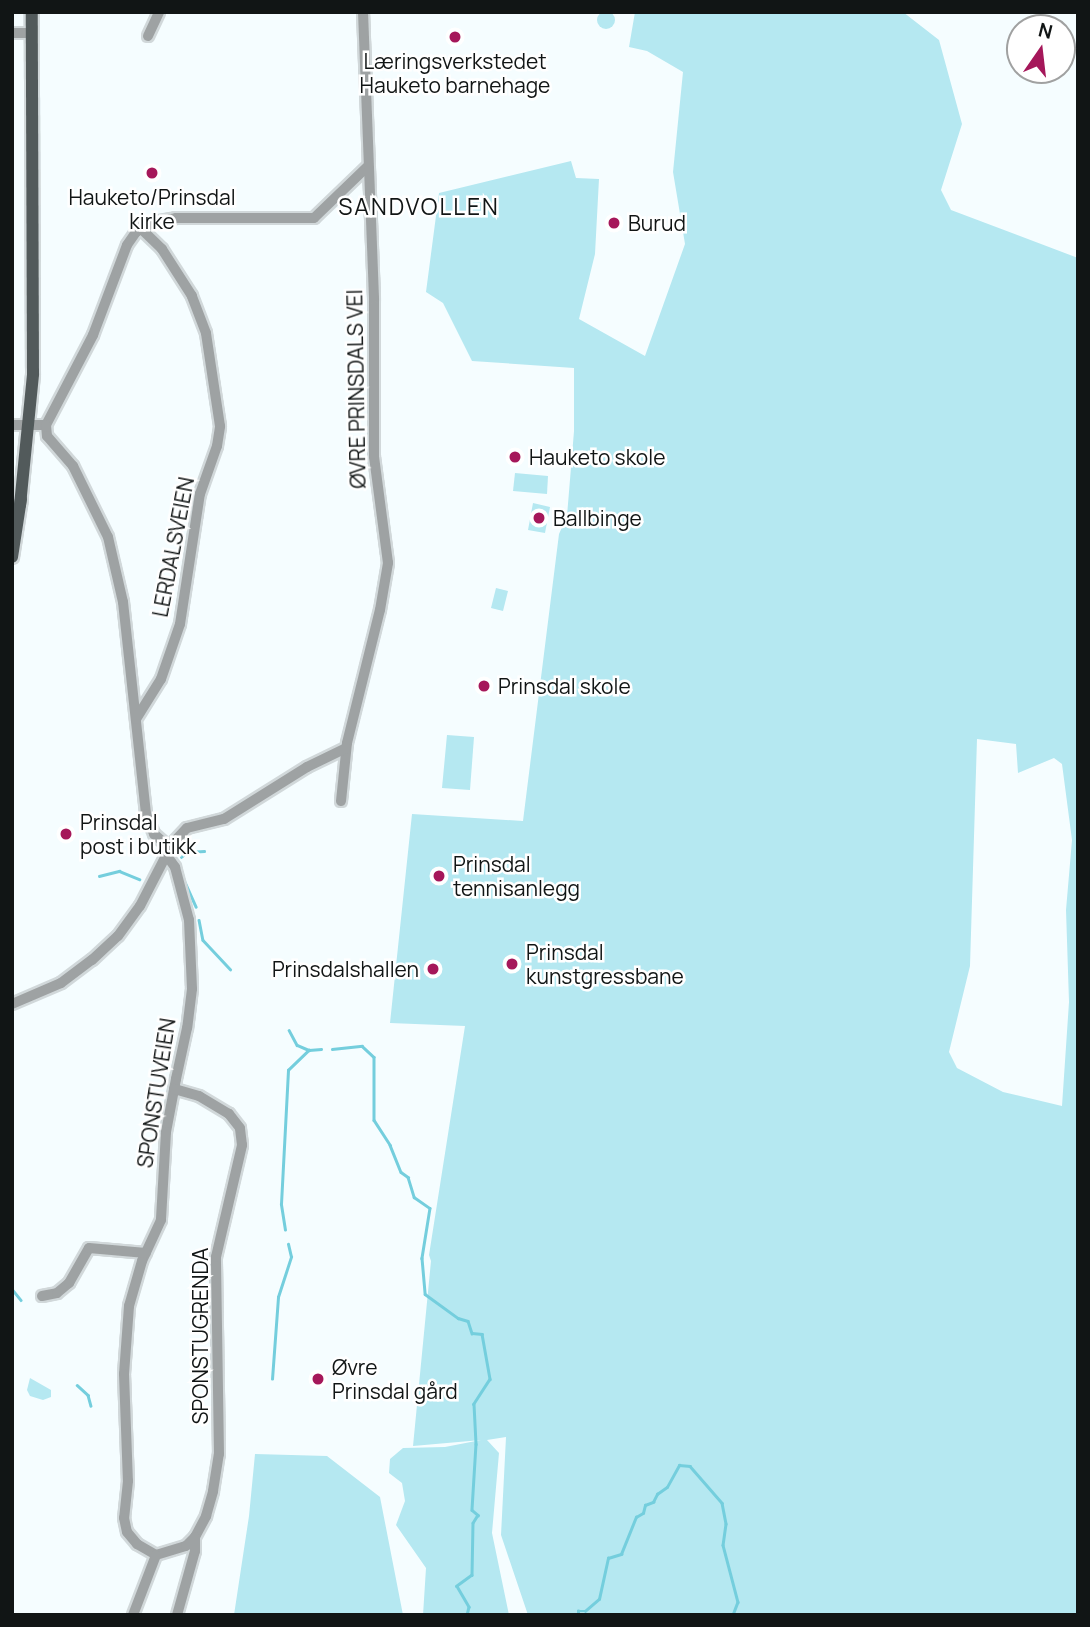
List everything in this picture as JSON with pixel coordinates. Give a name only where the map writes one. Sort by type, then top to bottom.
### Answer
[{"type":"main road","points":[[12,557],[35,425],[32,383],[29,20]]},
{"type":"street","points":[[148,36],[159,12]]},
{"type":"street","name":"ØVRE PRINSDALS VEI","points":[[341,801],[346,748],[388,563],[374,457],[374,311],[363,12]]},
{"type":"street","points":[[12,33],[29,20]]},
{"type":"street","points":[[12,425],[35,425],[93,335],[127,244],[140,229],[176,218],[314,218],[368,166]]},
{"type":"street","name":"LERDALSVEIEN","points":[[136,719],[161,679],[180,624],[200,494],[215,454],[220,426],[208,345],[192,296],[163,248],[140,229]]},
{"type":"street","name":"SPONSTUVEIEN","points":[[35,425],[78,475],[108,537],[122,593],[148,821],[175,867],[189,920],[192,978],[187,1028],[162,1167],[161,1220],[135,1281],[126,1333],[124,1374],[128,1482],[123,1502],[127,1532],[137,1544],[156,1555]]},
{"type":"street","points":[[12,1004],[54,987],[92,960],[130,921],[168,852],[187,828],[224,819],[306,767],[346,748]]},
{"type":"street","name":"SPONSTUGRENDA","points":[[174,1089],[220,1107],[235,1120],[242,1136],[241,1156],[216,1257],[218,1466],[206,1516],[195,1537],[195,1551],[177,1615]]},
{"type":"street","points":[[43,1296],[66,1287],[89,1248],[146,1253]]},
{"type":"street","points":[[133,1615],[156,1555],[186,1546],[195,1537]]},
{"type":"shaded area","points":[[606,11],[612,14],[615,20],[612,26],[606,29],[600,26],[597,20],[600,14]]},
{"type":"shaded area","points":[[635,12],[903,12],[939,40],[962,124],[941,190],[951,210],[1078,258],[1078,1615],[528,1615],[501,1535],[506,1437],[487,1440],[499,1453],[492,1533],[509,1615],[423,1615],[426,1568],[396,1525],[405,1501],[402,1483],[389,1473],[390,1459],[403,1448],[445,1447],[481,1440],[413,1446],[431,1261],[429,1255],[465,1026],[390,1023],[412,814],[523,821],[559,534],[567,516],[574,431],[574,368],[472,361],[443,303],[426,292],[439,193],[571,161],[576,178],[599,179],[595,254],[579,319],[645,356],[685,244],[673,172],[683,72],[647,51],[629,47]],"holes":[[[977,739],[1016,744],[1018,773],[1054,758],[1062,764],[1072,840],[1066,910],[1069,1002],[1062,1106],[1003,1092],[957,1068],[949,1052],[970,966]]]},
{"type":"shaded area","points":[[515,473],[548,476],[547,494],[513,491]]},
{"type":"shaded area","name":"Ballbinge","points":[[533,503],[550,507],[545,533],[528,530]]},
{"type":"shaded area","points":[[496,588],[508,591],[503,611],[491,608]]},
{"type":"shaded area","points":[[447,735],[474,737],[470,790],[442,788]]},
{"type":"shaded area","points":[[30,1378],[51,1390],[51,1397],[43,1400],[30,1396],[27,1390]]},
{"type":"shaded area","points":[[255,1454],[327,1456],[380,1497],[403,1615],[234,1615]]},
{"type":"waterway","points":[[181,857],[187,852],[204,851]]},
{"type":"waterway","points":[[99,876],[119,871],[139,879]]},
{"type":"waterway","points":[[185,882],[196,907]]},
{"type":"waterway","points":[[199,920],[203,940],[230,969]]},
{"type":"waterway","points":[[289,1030],[297,1045],[309,1050],[321,1049]]},
{"type":"waterway","points":[[332,1049],[362,1046],[374,1057],[374,1120],[390,1145],[401,1172],[408,1177],[414,1197],[430,1208],[422,1258],[425,1294],[458,1318],[468,1321],[472,1333],[482,1334],[490,1379],[474,1404],[476,1444],[472,1510],[478,1515],[473,1523],[472,1575],[457,1586],[469,1607],[467,1615]]},
{"type":"waterway","points":[[285,1230],[281,1204],[288,1070],[309,1050]]},
{"type":"waterway","points":[[272,1379],[278,1297],[291,1257],[288,1244]]},
{"type":"waterway","points":[[12,1289],[21,1300]]},
{"type":"waterway","points":[[77,1385],[88,1395],[91,1406]]},
{"type":"waterway","points":[[578,1615],[578,1611],[585,1611],[599,1599],[608,1558],[621,1554],[636,1517],[643,1513],[645,1505],[653,1502],[657,1494],[667,1487],[679,1465],[690,1466],[722,1503],[726,1524],[723,1545],[738,1602],[733,1615]]},
{"type":"place","name":"Læringsverkstedet Hauketo barnehage","points":[[455,37]]},
{"type":"place","name":"Hauketo/Prinsdal kirke","points":[[152,173]]},
{"type":"place","name":"Burud","points":[[614,223]]},
{"type":"place","name":"Hauketo skole","points":[[515,457]]},
{"type":"place","name":"Ballbinge","points":[[539,518]]},
{"type":"place","name":"Prinsdal skole","points":[[484,686]]},
{"type":"place","name":"Prinsdal post i butikk","points":[[66,834]]},
{"type":"place","name":"Prinsdal tennisanlegg","points":[[439,876]]},
{"type":"place","name":"Prinsdal kunstgressbane","points":[[512,964]]},
{"type":"place","name":"Prinsdalshallen","points":[[433,969]]},
{"type":"place","name":"Øvre Prinsdal gård","points":[[318,1379]]},
{"type":"district","name":"SANDVOLLEN","points":[[419,206]]}]
